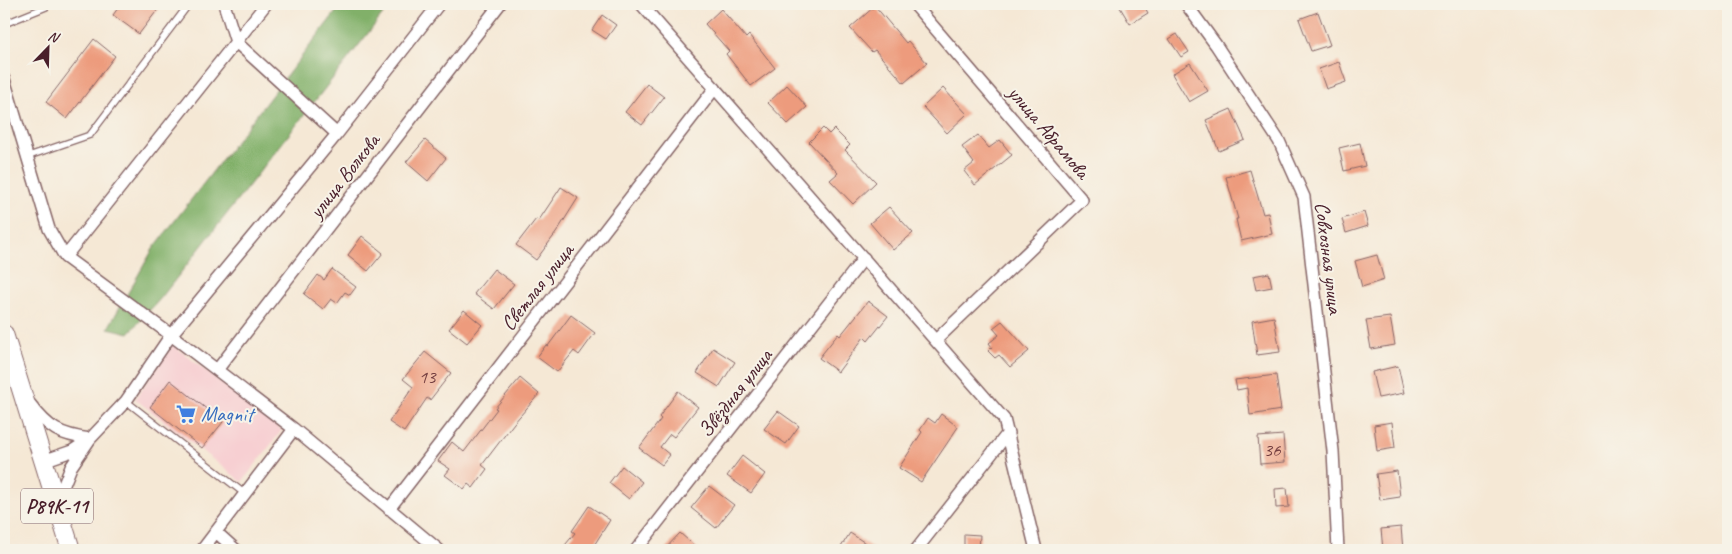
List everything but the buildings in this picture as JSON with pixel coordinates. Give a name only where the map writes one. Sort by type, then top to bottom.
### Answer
[{"type":"main road","name":"Р89К-11","points":[[4,334],[72,550]]},
{"type":"street","points":[[224,4],[236,42],[337,134]]},
{"type":"street","points":[[65,257],[266,4]]},
{"type":"street","points":[[72,550],[62,500],[63,487],[71,467],[90,439],[126,401],[171,335],[337,134],[439,4]]},
{"type":"street","name":"улица Волкова","points":[[216,370],[500,4]]},
{"type":"street","points":[[641,4],[1004,419],[1036,550]]},
{"type":"street","name":"улица Абрамова","points":[[914,4],[1082,200],[936,340]]},
{"type":"street","name":"Совхозная улица","points":[[1186,4],[1216,44],[1280,141],[1304,197],[1333,451],[1338,550]]},
{"type":"street","points":[[4,79],[49,229],[65,257],[294,429],[439,550]]},
{"type":"street","name":"Светлая улица","points":[[389,509],[715,88]]},
{"type":"street","name":"Звёздная улица","points":[[636,550],[864,258]]},
{"type":"street","points":[[22,393],[41,418],[57,430],[70,436],[90,439]]},
{"type":"street","points":[[202,550],[294,429]]},
{"type":"street","points":[[916,550],[1008,433]]},
{"type":"street","points":[[43,462],[72,450],[90,439]]},
{"type":"street","points":[[216,532],[236,550]]},
{"type":"lane","points":[[4,24],[46,7],[48,4]]},
{"type":"lane","points":[[26,157],[90,135],[190,4]]},
{"type":"lane","points":[[126,401],[245,494]]},
{"type":"shaded area","points":[[173,345],[282,430],[242,482],[135,399]]},
{"type":"green space","points":[[342,4],[391,4],[161,298],[129,333],[108,328],[153,249]]},
{"type":"place","name":"Magnit","points":[[186,414]]}]
